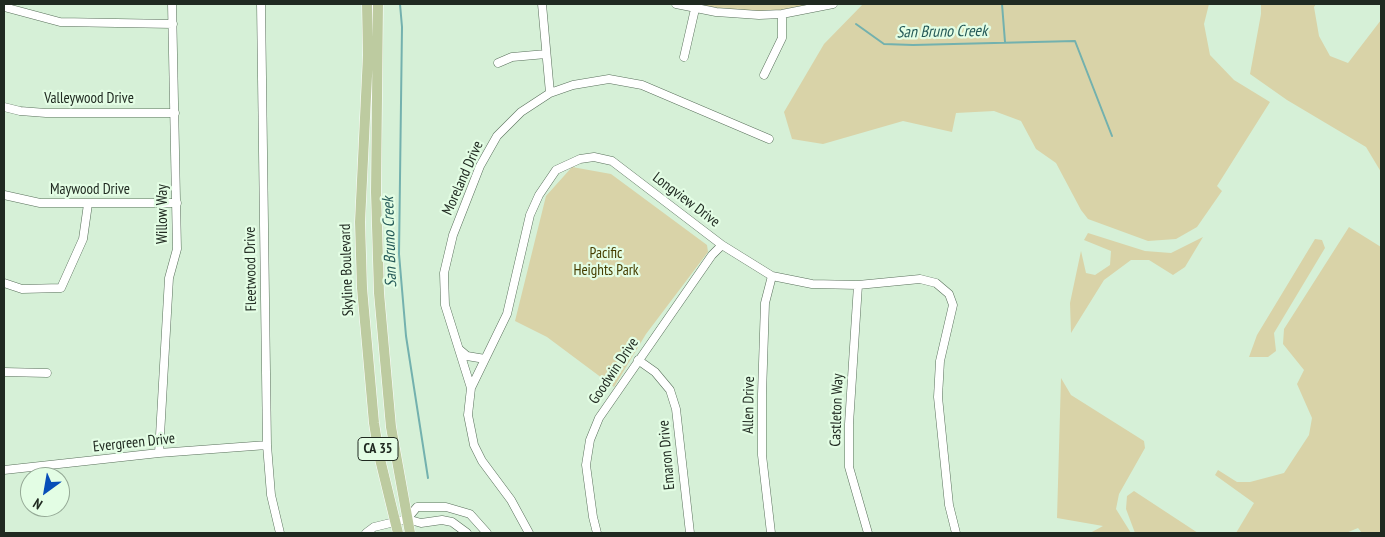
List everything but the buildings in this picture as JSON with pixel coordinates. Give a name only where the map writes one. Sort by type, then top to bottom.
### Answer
[{"type":"main road","name":"Skyline Boulevard","points":[[367,4],[368,55],[360,222],[362,288],[376,431],[398,533]]},
{"type":"main road","name":"Skyline Boulevard","points":[[378,4],[376,192],[378,284],[388,400],[410,533]]},
{"type":"street","name":"Willow Way","points":[[159,453],[169,278],[177,249],[172,4]]},
{"type":"street","name":"Fleetwood Drive","points":[[261,4],[268,445],[271,495],[280,533]]},
{"type":"street","points":[[542,4],[550,93]]},
{"type":"street","points":[[676,4],[695,9],[737,14],[782,14],[832,4]]},
{"type":"street","points":[[4,7],[60,22],[173,24]]},
{"type":"street","points":[[684,56],[695,9]]},
{"type":"street","points":[[764,75],[782,38],[782,14]]},
{"type":"street","points":[[498,63],[512,57],[546,54]]},
{"type":"street","name":"Moreland Drive","points":[[471,388],[445,305],[444,273],[453,234],[480,166],[497,136],[520,112],[550,93],[591,81],[626,81],[642,85],[769,139]]},
{"type":"street","name":"Valleywood Drive","points":[[4,107],[20,111],[46,113],[175,113]]},
{"type":"street","name":"Longview Drive","points":[[528,533],[516,509],[482,461],[474,445],[468,415],[471,388],[508,312],[530,215],[539,195],[556,170],[580,159],[594,157],[612,161],[722,245],[772,276],[812,284],[858,285],[920,279],[936,283],[949,294],[953,305],[940,361],[938,398],[949,505],[956,533]]},
{"type":"street","name":"Maywood Drive","points":[[4,196],[40,203],[177,203]]},
{"type":"street","points":[[4,284],[22,289],[61,288],[83,239],[88,204]]},
{"type":"street","name":"Goodwin Drive","points":[[598,533],[592,516],[586,465],[590,440],[599,418],[712,255],[722,245]]},
{"type":"street","name":"Allen Drive","points":[[771,533],[762,455],[762,394],[765,303],[772,276]]},
{"type":"street","name":"Castleton Way","points":[[858,285],[849,424],[849,467],[868,533]]},
{"type":"street","points":[[458,349],[467,356],[485,359]]},
{"type":"street","name":"Emaron Drive","points":[[638,360],[655,372],[670,390],[680,433],[682,480],[690,533]]},
{"type":"street","points":[[4,372],[47,374]]},
{"type":"street","name":"Evergreen Drive","points":[[4,470],[159,453],[268,445]]},
{"type":"street","points":[[407,519],[417,508],[446,507],[470,514],[487,533]]},
{"type":"street","points":[[366,533],[374,527],[407,519],[421,523],[442,520],[460,526],[467,533]]},
{"type":"green space","points":[[699,4],[833,4],[782,14],[696,10]]},
{"type":"green space","points":[[863,4],[1209,4],[1204,24],[1210,55],[1234,80],[1270,102],[1217,186],[1222,191],[1197,227],[1176,239],[1148,241],[1088,219],[1081,210],[1056,163],[1036,149],[1021,121],[994,111],[956,113],[952,132],[903,121],[823,144],[792,139],[784,112],[824,44]]},
{"type":"green space","points":[[1261,4],[1316,4],[1314,7],[1319,36],[1330,56],[1348,63],[1381,20],[1381,172],[1366,147],[1287,100],[1250,74],[1261,14]]},
{"type":"green space","name":"Pacific Heights Park","points":[[572,167],[611,174],[707,245],[708,252],[646,334],[614,387],[547,337],[515,321],[546,196]]},
{"type":"green space","points":[[1349,227],[1381,247],[1381,533],[1362,533],[1358,528],[1346,533],[1236,533],[1254,503],[1215,475],[1218,470],[1237,482],[1250,482],[1284,473],[1309,435],[1312,418],[1297,384],[1304,370],[1283,344],[1284,329]]},
{"type":"green space","points":[[1088,233],[1145,251],[1171,253],[1203,237],[1185,267],[1173,275],[1149,260],[1131,260],[1104,280],[1071,333],[1070,303],[1081,251],[1086,273],[1095,275],[1110,265],[1111,251],[1084,240]]},
{"type":"green space","points":[[1315,239],[1322,240],[1325,248],[1274,333],[1276,351],[1268,357],[1249,357],[1257,335]]},
{"type":"green space","points":[[1061,378],[1071,395],[1144,441],[1145,448],[1119,494],[1116,509],[1131,533],[1090,533],[1103,526],[1057,518]]},
{"type":"green space","points":[[1134,491],[1198,533],[1135,533],[1126,509],[1127,496]]},
{"type":"waterway","name":"San Bruno Creek","points":[[400,4],[402,27],[399,254],[406,336],[428,478]]},
{"type":"waterway","name":"San Bruno Creek","points":[[1002,4],[1005,42]]},
{"type":"waterway","name":"San Bruno Creek","points":[[856,24],[884,44],[1075,41],[1112,136]]}]
